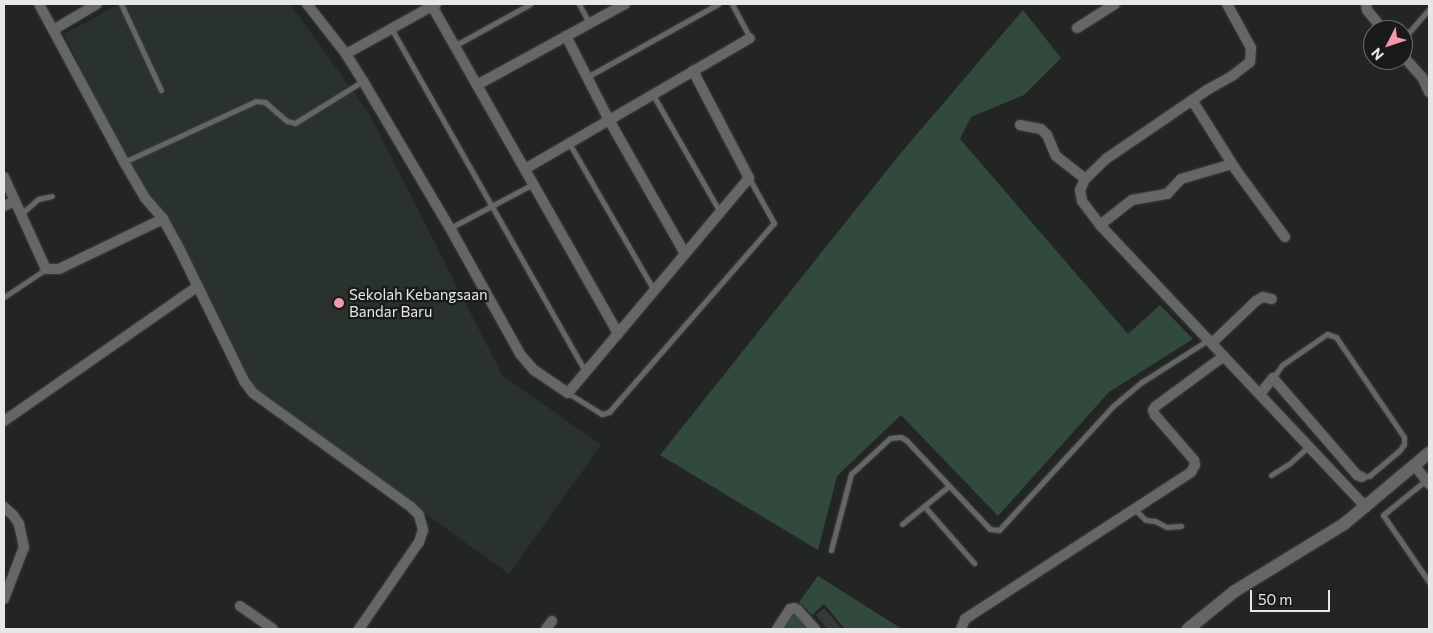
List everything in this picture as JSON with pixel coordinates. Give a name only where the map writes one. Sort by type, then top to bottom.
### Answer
[{"type":"main road","points":[[1188,629],[1235,590],[1327,537],[1366,507],[1429,453]]},
{"type":"street","points":[[39,4],[124,162],[145,198],[163,219],[253,393],[411,507],[422,523],[424,530],[419,542],[359,629]]},
{"type":"street","points":[[53,30],[97,4]]},
{"type":"street","points":[[307,4],[346,54],[363,81],[450,228],[520,354],[534,370],[568,393],[749,178],[694,71]]},
{"type":"street","points":[[477,86],[625,4]]},
{"type":"street","points":[[1077,28],[1115,4]]},
{"type":"street","points":[[1227,4],[1251,48],[1252,55],[1243,68],[1192,100],[1106,159],[1085,179],[1080,190],[1082,201],[1100,225],[1366,507]]},
{"type":"street","points":[[1366,4],[1367,10],[1375,20]]},
{"type":"street","points":[[346,54],[434,5],[454,46],[618,334]]},
{"type":"street","points":[[566,36],[609,120],[685,254]]},
{"type":"street","points":[[524,169],[750,38]]},
{"type":"street","points":[[1413,66],[1425,78],[1429,92]]},
{"type":"street","points":[[1192,100],[1232,164],[1285,237]]},
{"type":"street","points":[[1020,125],[1040,129],[1047,135],[1056,156],[1085,179]]},
{"type":"street","points":[[1100,225],[1132,200],[1150,199],[1167,194],[1181,180],[1232,164]]},
{"type":"street","points":[[4,177],[46,269],[59,269],[163,219]]},
{"type":"street","points":[[4,206],[15,201]]},
{"type":"street","points":[[4,421],[197,287]]},
{"type":"street","points":[[1210,341],[1263,297],[1272,299]]},
{"type":"street","points":[[961,629],[965,619],[1191,472],[1195,465],[1190,454],[1155,415],[1153,410],[1224,356]]},
{"type":"street","points":[[1260,394],[1273,378],[1357,475],[1362,477]]},
{"type":"street","points":[[1414,466],[1428,482]]},
{"type":"street","points":[[4,507],[14,515],[19,524],[24,547],[4,599]]},
{"type":"street","points":[[240,606],[273,629]]},
{"type":"street","points":[[777,629],[790,609],[794,608],[815,629]]},
{"type":"lane","points":[[121,4],[161,90]]},
{"type":"lane","points":[[454,46],[530,4]]},
{"type":"lane","points":[[579,4],[590,23]]},
{"type":"lane","points":[[587,77],[718,4]]},
{"type":"lane","points":[[732,4],[750,38]]},
{"type":"lane","points":[[1413,27],[1429,9]]},
{"type":"lane","points":[[392,28],[586,372]]},
{"type":"lane","points":[[124,162],[256,101],[265,102],[287,121],[295,123],[363,81]]},
{"type":"lane","points":[[653,95],[720,212]]},
{"type":"lane","points":[[569,144],[654,291]]},
{"type":"lane","points":[[568,393],[602,414],[609,412],[774,223],[749,178]]},
{"type":"lane","points":[[450,228],[533,184]]},
{"type":"lane","points":[[21,214],[38,200],[52,196]]},
{"type":"lane","points":[[4,296],[46,269]]},
{"type":"lane","points":[[1273,378],[1282,365],[1327,334],[1336,337],[1404,437],[1404,444],[1400,450],[1369,476],[1362,477]]},
{"type":"lane","points":[[831,550],[851,474],[890,438],[901,437],[906,440],[990,529],[1003,528],[1113,406],[1142,382],[1210,341]]},
{"type":"lane","points":[[1271,475],[1290,463],[1310,446]]},
{"type":"lane","points":[[1428,482],[1383,515],[1429,582]]},
{"type":"lane","points":[[902,524],[949,486]]},
{"type":"lane","points":[[924,506],[974,563]]},
{"type":"lane","points":[[1134,509],[1146,520],[1155,521],[1167,527],[1181,526]]},
{"type":"shaded area","name":"Sekolah Kebangsaan Bandar Baru","points":[[119,4],[290,4],[369,113],[502,375],[601,445],[509,574],[256,392],[177,232],[134,177],[64,34]]},
{"type":"green space","points":[[1023,10],[1061,58],[1024,95],[971,117],[960,139],[1128,334],[1160,305],[1193,339],[1109,392],[998,516],[901,415],[837,476],[818,550],[660,455],[900,154]]},
{"type":"green space","points":[[818,576],[902,629],[845,629],[824,604],[812,615],[799,602]]},
{"type":"green space","points":[[794,612],[812,629],[780,629]]},
{"type":"building","points":[[824,608],[842,629],[827,629],[816,615]]},
{"type":"place","name":"Sekolah Kebangsaan Bandar Baru","points":[[339,303]]}]
